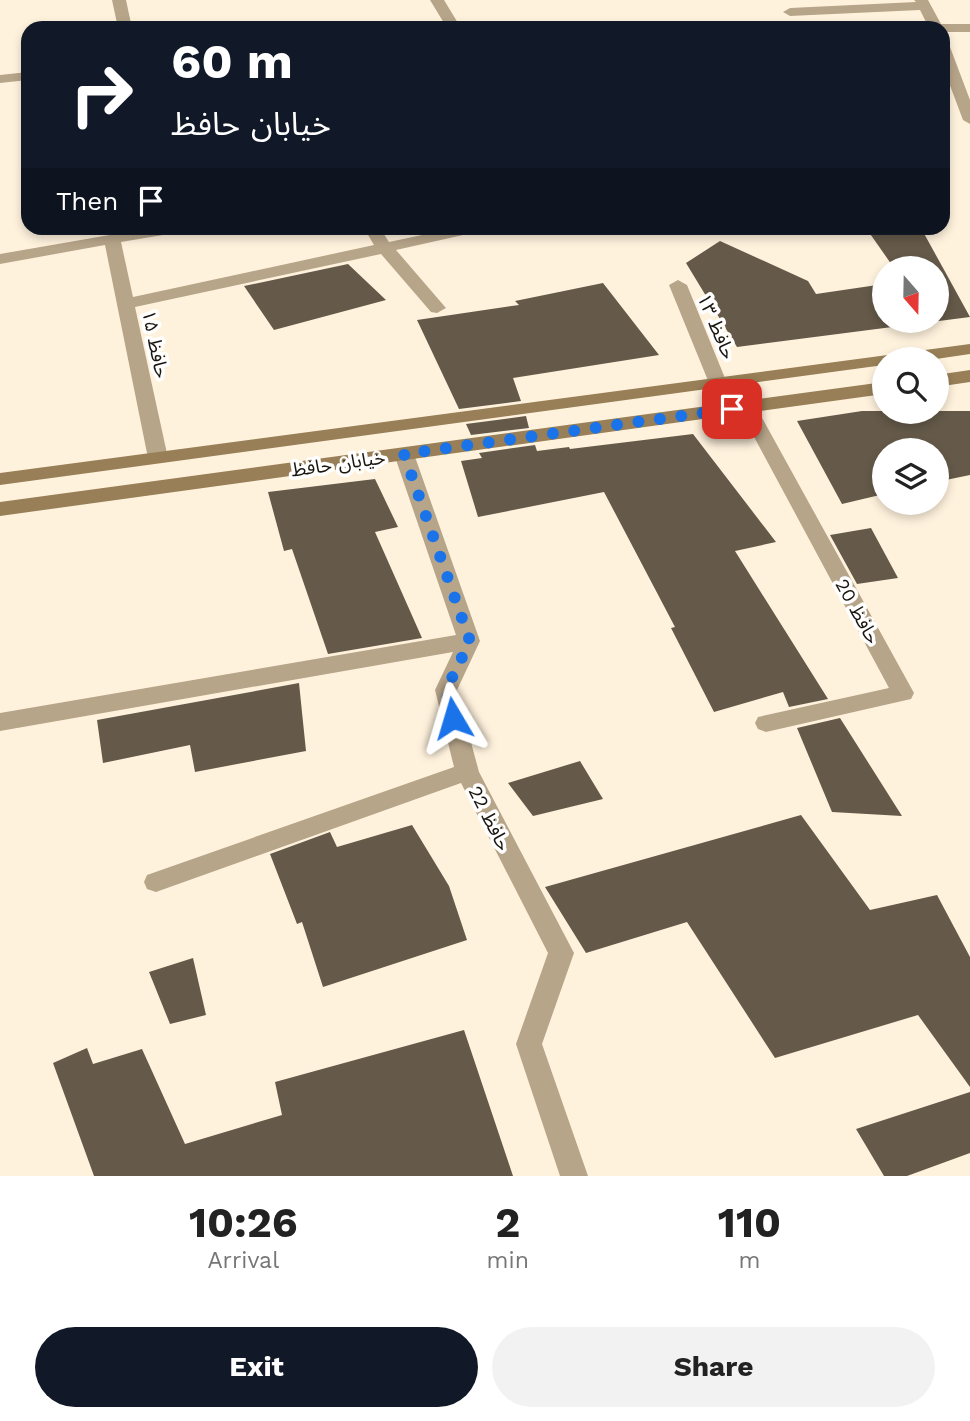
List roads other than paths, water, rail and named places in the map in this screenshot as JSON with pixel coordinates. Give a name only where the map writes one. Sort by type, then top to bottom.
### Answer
[{"type":"main road","points":[[949,352],[970,349]]},
{"type":"main road","name":"خیابان حافظ","points":[[0,479],[872,362]]},
{"type":"main road","points":[[949,379],[970,376]]},
{"type":"main road","name":"خیابان حافظ","points":[[0,509],[872,390]]},
{"type":"street","points":[[119,0],[124,21]]},
{"type":"street","points":[[437,0],[450,21]]},
{"type":"street","points":[[777,0],[790,12],[793,21]]},
{"type":"street","points":[[790,12],[922,3],[932,21]]},
{"type":"street","points":[[950,28],[970,28]]},
{"type":"street","points":[[950,66],[970,120]]},
{"type":"street","points":[[0,79],[21,77]]},
{"type":"street","points":[[0,259],[135,235]]},
{"type":"street","points":[[376,235],[437,308]]},
{"type":"street","points":[[126,304],[439,235]]},
{"type":"street","name":"حافظ ۱۵","points":[[112,239],[159,458]]},
{"type":"street","name":"حافظ ۱۳","points":[[678,285],[718,383]]},
{"type":"street","name":"حافظ 20","points":[[747,407],[903,692],[766,723]]},
{"type":"street","points":[[0,722],[470,641],[404,454]]},
{"type":"street","name":"حافظ 22","points":[[470,641],[446,690],[467,772],[561,953],[529,1044],[574,1176]]},
{"type":"street","points":[[156,883],[467,772]]}]
